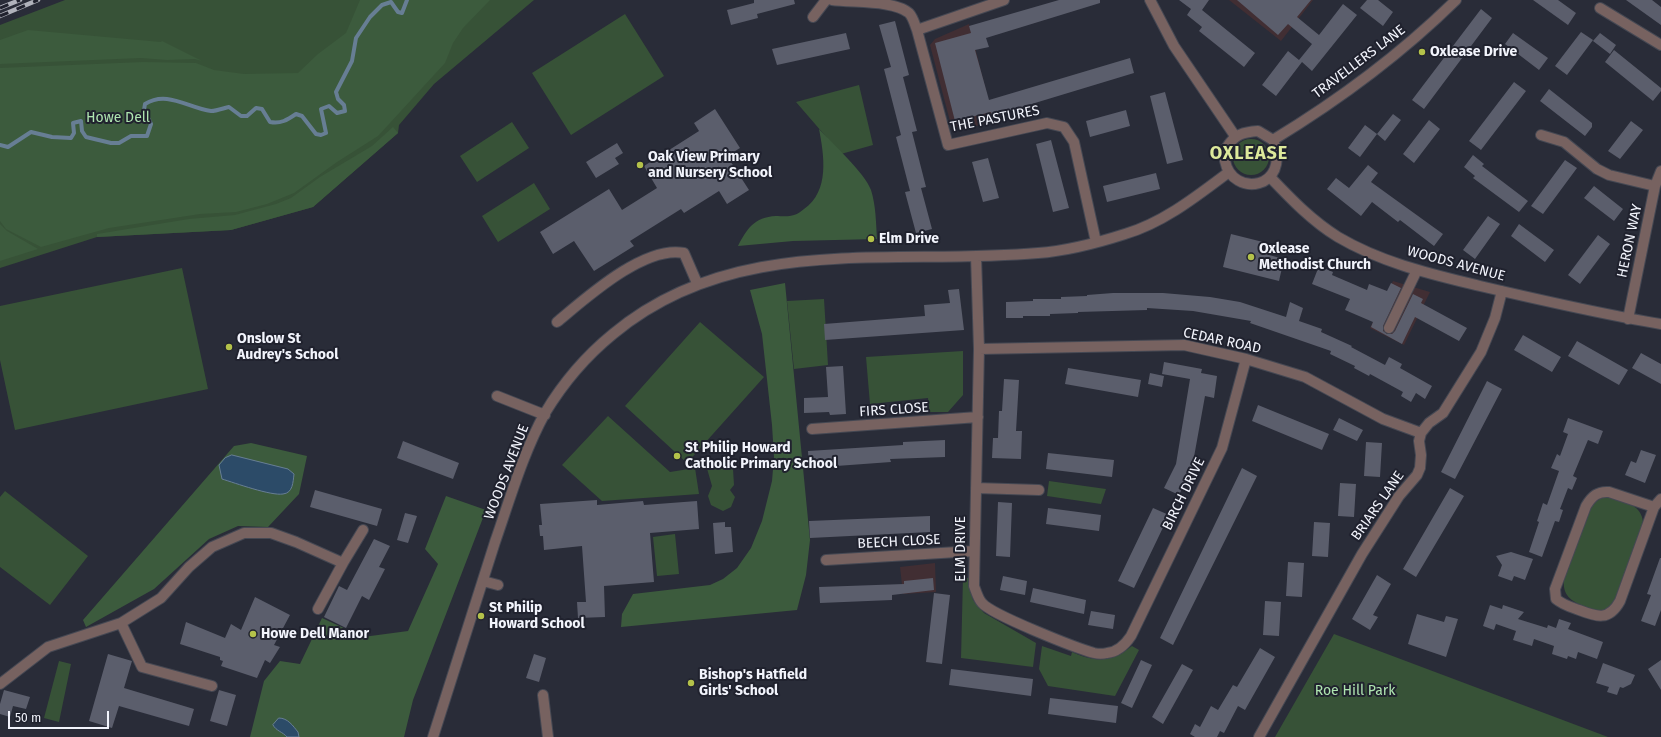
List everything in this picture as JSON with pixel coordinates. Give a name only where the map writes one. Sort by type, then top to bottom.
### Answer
[{"type":"street","points":[[813,18],[826,0]]},
{"type":"street","points":[[832,0],[886,2],[900,6],[910,13],[917,30],[1004,0]]},
{"type":"street","points":[[1150,0],[1174,46],[1235,136]]},
{"type":"street","name":"TRAVELLERS LANE","points":[[1273,140],[1369,76],[1440,16],[1456,0]]},
{"type":"street","points":[[1600,8],[1661,45]]},
{"type":"street","name":"THE PASTURES","points":[[917,30],[948,145],[1047,123],[1064,127],[1074,142],[1096,242]]},
{"type":"street","points":[[1258,131],[1273,140],[1278,158],[1276,169],[1270,177],[1257,184],[1248,184],[1239,181],[1228,172],[1225,157],[1226,148],[1235,136],[1244,132],[1258,131]]},
{"type":"street","points":[[1540,135],[1564,142],[1597,169],[1609,175],[1655,186]]},
{"type":"street","name":"HERON WAY","points":[[1628,318],[1655,186],[1661,171]]},
{"type":"street","name":"WOODS AVENUE","points":[[433,737],[518,473],[545,414],[572,374],[602,343],[624,324],[651,306],[697,283],[748,268],[805,260],[1041,253],[1128,234],[1161,220],[1228,172]]},
{"type":"street","name":"WOODS AVENUE","points":[[1270,177],[1312,219],[1337,236],[1377,256],[1417,270],[1502,291],[1661,324]]},
{"type":"street","points":[[557,322],[596,290],[647,257],[676,251],[684,252],[697,283]]},
{"type":"street","name":"ELM DRIVE","points":[[976,256],[979,349],[974,586],[982,603],[1000,614],[1041,633],[1095,653],[1108,653],[1117,650],[1124,645],[1131,636]]},
{"type":"street","points":[[1389,328],[1417,270]]},
{"type":"street","points":[[1421,433],[1429,423],[1443,413],[1481,352],[1495,318],[1502,291]]},
{"type":"street","name":"CEDAR ROAD","points":[[979,349],[1184,345],[1246,359],[1305,377],[1383,419],[1421,433]]},
{"type":"street","name":"BIRCH DRIVE","points":[[1131,636],[1222,448],[1246,359]]},
{"type":"street","points":[[497,396],[545,414]]},
{"type":"street","name":"FIRS CLOSE","points":[[812,430],[978,417]]},
{"type":"street","name":"BRIARS LANE","points":[[1258,737],[1362,554],[1399,496],[1417,475],[1420,468],[1421,454],[1419,441],[1421,433]]},
{"type":"street","points":[[976,488],[1039,490]]},
{"type":"street","points":[[1654,508],[1609,492],[1602,491],[1590,499],[1555,589],[1556,599],[1561,603],[1598,616],[1611,613],[1620,601],[1654,508],[1661,499]]},
{"type":"street","points":[[318,609],[363,530]]},
{"type":"street","points":[[0,684],[48,648],[121,623],[161,598],[189,567],[212,547],[244,533],[271,533],[296,542],[343,563]]},
{"type":"street","name":"BEECH CLOSE","points":[[826,560],[974,551]]},
{"type":"street","points":[[483,581],[498,585]]},
{"type":"street","points":[[121,623],[142,667],[212,686]]},
{"type":"street","points":[[544,695],[548,737]]},
{"type":"shaded area","points":[[1229,0],[1313,0],[1281,41]]},
{"type":"shaded area","points":[[969,24],[994,122],[962,129],[951,125],[930,45],[935,39]]},
{"type":"shaded area","points":[[1393,281],[1430,292],[1404,345],[1370,328]]},
{"type":"shaded area","points":[[935,563],[936,592],[903,594],[900,567]]},
{"type":"green space","name":"Howe Dell","points":[[65,0],[534,0],[434,84],[399,125],[398,133],[313,207],[231,230],[97,237],[0,268],[0,25]]},
{"type":"green space","name":"Howe Dell","points":[[360,0],[490,0],[463,28],[453,43],[445,63],[378,136],[337,162],[294,193],[267,204],[236,212],[200,214],[109,228],[41,247],[6,229],[0,221],[0,68],[143,62],[196,63],[214,70],[244,74],[298,73],[318,54],[346,33]]},
{"type":"green space","points":[[625,14],[664,76],[571,135],[532,73]]},
{"type":"green space","points":[[28,30],[162,41],[202,61],[195,59],[167,60],[141,58],[0,64],[0,40]]},
{"type":"green space","points":[[859,85],[873,145],[841,154],[796,102]]},
{"type":"green space","points":[[512,122],[529,148],[477,182],[460,156]]},
{"type":"green space","points":[[393,127],[398,133],[313,207],[231,230],[97,237],[97,234],[189,219],[235,215],[276,204],[291,198],[320,177],[372,146]]},
{"type":"green space","points":[[819,129],[840,150],[868,183],[876,214],[877,239],[793,241],[738,246],[748,229],[757,221],[768,217],[795,215],[804,209],[818,193],[823,172]]},
{"type":"green space","points":[[1255,139],[1264,144],[1268,150],[1268,164],[1264,170],[1255,175],[1247,175],[1238,170],[1234,164],[1233,153],[1238,144],[1244,140]]},
{"type":"green space","points":[[534,183],[550,209],[498,242],[482,216]]},
{"type":"green space","points":[[0,224],[7,231],[38,249],[0,261]]},
{"type":"green space","points":[[182,268],[208,389],[15,430],[0,360],[0,306]]},
{"type":"green space","points":[[785,283],[810,540],[806,575],[797,610],[621,627],[622,614],[633,594],[710,585],[723,579],[737,568],[751,548],[762,521],[772,481],[774,457],[762,334],[750,290]]},
{"type":"green space","points":[[824,299],[828,365],[794,369],[787,301]]},
{"type":"green space","points":[[700,322],[764,377],[687,463],[625,406]]},
{"type":"green space","points":[[963,351],[963,395],[948,412],[929,412],[928,398],[870,404],[866,357]]},
{"type":"green space","points":[[608,416],[670,472],[695,468],[699,494],[602,501],[562,465]]},
{"type":"green space","points":[[251,443],[307,456],[299,494],[268,527],[238,526],[209,539],[154,589],[86,627],[83,620],[234,446]]},
{"type":"green space","points":[[724,462],[733,469],[734,485],[730,490],[735,497],[731,507],[723,511],[711,505],[708,496],[712,486],[706,465]]},
{"type":"green space","points":[[1049,481],[1106,489],[1101,504],[1047,496]]},
{"type":"green space","points":[[5,491],[88,556],[50,605],[0,567],[0,497]]},
{"type":"green space","points":[[446,496],[486,510],[413,700],[404,737],[250,737],[264,681],[280,661],[300,664],[322,618],[363,637],[408,631],[438,564],[425,549]]},
{"type":"green space","points":[[1603,497],[1629,503],[1639,511],[1642,516],[1643,523],[1616,598],[1609,608],[1596,611],[1572,600],[1566,594],[1564,589],[1564,578],[1591,505]]},
{"type":"green space","points":[[675,534],[679,574],[657,576],[653,537]]},
{"type":"green space","points":[[963,577],[968,578],[973,600],[984,613],[1036,643],[1033,667],[961,658]]},
{"type":"green space","name":"Roe Hill Park","points":[[1334,634],[1608,737],[1275,737]]},
{"type":"green space","points":[[1042,646],[1071,656],[1072,652],[1081,656],[1096,659],[1110,658],[1132,646],[1139,650],[1115,696],[1048,686],[1039,669]]},
{"type":"green space","points":[[59,661],[71,664],[59,722],[44,718]]},
{"type":"water","points":[[232,455],[288,469],[294,474],[291,489],[289,492],[283,494],[270,493],[222,479],[219,465],[225,458]]},
{"type":"water","points":[[279,718],[285,719],[290,723],[298,732],[299,737],[287,737],[276,729],[273,725]]},
{"type":"building","points":[[754,0],[794,0],[795,4],[757,14],[758,18],[731,25],[727,10],[754,3]]},
{"type":"building","points":[[1059,0],[1100,0],[1100,3],[986,38],[989,47],[975,50],[989,100],[1130,58],[1134,73],[992,116],[991,112],[955,121],[935,43],[971,33],[969,26]]},
{"type":"building","points":[[1179,0],[1209,0],[1202,10],[1255,53],[1244,67],[1199,31],[1202,27],[1187,15],[1191,9]]},
{"type":"building","points":[[1237,0],[1311,0],[1297,17],[1319,35],[1343,4],[1357,15],[1312,71],[1302,62],[1276,96],[1262,85],[1288,51],[1299,60],[1312,44],[1288,24],[1278,35]]},
{"type":"building","points":[[1367,0],[1378,0],[1393,12],[1383,26],[1360,8]]},
{"type":"building","points":[[1533,0],[1558,0],[1576,13],[1568,25]]},
{"type":"building","points":[[1626,0],[1652,0],[1661,7],[1661,25]]},
{"type":"building","points":[[1481,9],[1492,18],[1424,109],[1412,100]]},
{"type":"building","points":[[895,21],[909,75],[903,77],[917,131],[912,132],[926,187],[921,188],[932,229],[916,233],[905,192],[910,191],[896,137],[901,135],[884,69],[891,67],[879,25]]},
{"type":"building","points":[[1581,32],[1593,40],[1567,75],[1555,66]]},
{"type":"building","points":[[846,33],[850,49],[777,65],[772,49]]},
{"type":"building","points":[[1513,33],[1548,58],[1539,70],[1505,44]]},
{"type":"building","points":[[1600,33],[1616,45],[1610,54],[1593,41]]},
{"type":"building","points":[[1614,50],[1661,88],[1661,91],[1653,101],[1605,62]]},
{"type":"building","points":[[1514,82],[1526,91],[1481,150],[1469,141]]},
{"type":"building","points":[[1549,89],[1592,123],[1592,127],[1585,136],[1540,101]]},
{"type":"building","points":[[1165,92],[1183,160],[1167,164],[1150,96]]},
{"type":"building","points":[[715,109],[740,148],[727,156],[749,190],[727,204],[719,191],[684,213],[681,209],[630,241],[634,246],[594,271],[574,241],[553,254],[540,232],[609,189],[622,210],[657,188],[644,166],[699,131],[694,123]]},
{"type":"building","points":[[1126,110],[1130,126],[1090,137],[1086,121]]},
{"type":"building","points":[[1393,114],[1401,120],[1385,141],[1377,134]]},
{"type":"building","points":[[1429,120],[1440,129],[1414,163],[1403,154]]},
{"type":"building","points":[[1631,121],[1643,130],[1620,159],[1608,151]]},
{"type":"building","points":[[1365,125],[1377,134],[1360,157],[1348,148]]},
{"type":"building","points":[[1051,140],[1069,208],[1053,212],[1036,144]]},
{"type":"building","points":[[617,143],[623,153],[615,158],[619,164],[596,178],[586,162]]},
{"type":"building","points":[[1473,155],[1484,164],[1482,166],[1528,201],[1519,212],[1473,178],[1475,176],[1464,167]]},
{"type":"building","points":[[988,158],[999,198],[983,202],[972,162]]},
{"type":"building","points":[[1565,160],[1577,168],[1543,214],[1531,206]]},
{"type":"building","points":[[1368,165],[1378,173],[1371,182],[1443,234],[1434,246],[1400,220],[1398,222],[1372,202],[1361,216],[1327,189],[1336,178],[1349,188]]},
{"type":"building","points":[[1156,173],[1160,189],[1107,202],[1103,186]]},
{"type":"building","points":[[1594,186],[1623,209],[1614,221],[1584,198]]},
{"type":"building","points":[[1488,216],[1500,224],[1475,259],[1463,250]]},
{"type":"building","points":[[1519,224],[1554,250],[1545,262],[1511,236]]},
{"type":"building","name":"Oxlease Methodist Church","points":[[1231,234],[1271,244],[1269,255],[1284,259],[1279,281],[1223,267]]},
{"type":"building","points":[[1598,235],[1610,244],[1580,284],[1568,275]]},
{"type":"building","points":[[1319,266],[1333,272],[1332,275],[1367,290],[1369,284],[1387,291],[1391,283],[1401,288],[1383,326],[1383,331],[1387,334],[1392,334],[1395,331],[1413,294],[1423,299],[1421,303],[1467,328],[1459,341],[1415,317],[1402,344],[1371,327],[1373,322],[1345,310],[1350,299],[1312,284]]},
{"type":"building","points":[[959,289],[964,330],[825,340],[824,324],[925,316],[924,305],[950,303],[948,290]]},
{"type":"building","points":[[1113,293],[1163,293],[1210,297],[1240,302],[1286,317],[1290,302],[1303,308],[1299,321],[1322,329],[1321,332],[1352,346],[1351,347],[1385,365],[1389,357],[1402,364],[1400,368],[1432,386],[1425,399],[1416,393],[1411,402],[1401,396],[1403,392],[1370,374],[1369,376],[1354,368],[1355,366],[1330,354],[1331,351],[1250,323],[1251,321],[1193,311],[1147,308],[1147,310],[1078,312],[1050,314],[1050,316],[1023,316],[1023,318],[1006,318],[1006,302],[1033,301],[1033,299],[1061,299],[1061,297]]},
{"type":"building","points":[[1523,335],[1561,357],[1552,372],[1514,350]]},
{"type":"building","points":[[1577,341],[1628,370],[1619,385],[1568,356]]},
{"type":"building","points":[[1641,353],[1661,364],[1661,384],[1632,368]]},
{"type":"building","points":[[1164,362],[1202,369],[1201,373],[1217,376],[1214,398],[1205,396],[1192,468],[1179,495],[1164,488],[1176,464],[1190,379],[1162,374]]},
{"type":"building","points":[[843,366],[846,414],[830,415],[829,412],[804,413],[804,398],[828,397],[826,367]]},
{"type":"building","points":[[1068,368],[1141,380],[1138,397],[1065,384]]},
{"type":"building","points":[[1150,373],[1164,376],[1162,387],[1148,384]]},
{"type":"building","points":[[1004,379],[1019,380],[1016,431],[1022,431],[1021,459],[992,458],[993,438],[998,438],[999,411],[1002,411]]},
{"type":"building","points":[[1487,381],[1502,389],[1455,479],[1441,472]]},
{"type":"building","points":[[1258,405],[1329,434],[1322,450],[1252,421]]},
{"type":"building","points":[[1339,418],[1363,430],[1357,441],[1333,430]]},
{"type":"building","points":[[1568,418],[1603,431],[1598,444],[1588,440],[1573,476],[1577,478],[1572,490],[1568,488],[1560,509],[1563,510],[1559,522],[1555,521],[1542,557],[1529,552],[1539,522],[1537,521],[1543,503],[1547,505],[1559,471],[1551,468],[1557,454],[1560,456],[1568,434],[1563,432]]},
{"type":"building","points":[[945,440],[945,457],[890,459],[891,462],[809,468],[808,451],[903,445],[903,442]]},
{"type":"building","points":[[403,441],[459,463],[453,479],[397,458]]},
{"type":"building","points":[[1366,442],[1382,443],[1380,477],[1364,476]]},
{"type":"building","points":[[1641,450],[1656,455],[1645,483],[1625,475],[1631,461],[1636,463]]},
{"type":"building","points":[[1048,453],[1114,460],[1112,477],[1046,469]]},
{"type":"building","points":[[1242,468],[1257,476],[1173,645],[1160,638]]},
{"type":"building","points":[[1340,483],[1356,484],[1354,517],[1338,516]]},
{"type":"building","points":[[1450,488],[1464,496],[1416,577],[1403,569]]},
{"type":"building","points":[[315,490],[382,509],[377,526],[310,507]]},
{"type":"building","points":[[597,500],[597,505],[643,501],[644,505],[697,501],[699,529],[650,533],[654,582],[604,586],[605,617],[578,618],[577,602],[586,602],[582,546],[544,550],[543,536],[540,536],[539,525],[542,525],[540,504]]},
{"type":"building","points":[[998,502],[1012,503],[1010,557],[996,556]]},
{"type":"building","points":[[1048,508],[1101,515],[1099,531],[1046,524]]},
{"type":"building","points":[[1153,508],[1169,515],[1134,588],[1118,581]]},
{"type":"building","points":[[405,513],[417,516],[408,543],[397,540]]},
{"type":"building","points":[[930,516],[930,532],[810,538],[809,521]]},
{"type":"building","points":[[725,522],[725,527],[731,527],[733,552],[715,554],[713,523]]},
{"type":"building","points":[[1314,522],[1330,523],[1328,557],[1312,556]]},
{"type":"building","points":[[374,539],[390,546],[379,567],[385,569],[369,600],[362,596],[346,628],[324,617],[339,586],[347,590]]},
{"type":"building","points":[[1511,552],[1533,559],[1525,580],[1514,576],[1512,581],[1498,576],[1502,565],[1496,556]]},
{"type":"building","points":[[1660,558],[1661,610],[1655,626],[1641,621],[1651,595],[1647,594]]},
{"type":"building","points":[[1288,562],[1304,563],[1302,597],[1286,596]]},
{"type":"building","points":[[1377,575],[1391,584],[1373,615],[1378,617],[1370,630],[1352,619]]},
{"type":"building","points":[[1003,576],[1027,581],[1025,595],[1000,590]]},
{"type":"building","points":[[933,578],[934,590],[892,595],[892,600],[820,603],[819,587],[904,584],[904,581]]},
{"type":"building","points":[[1033,588],[1086,600],[1084,614],[1030,602]]},
{"type":"building","points":[[934,593],[950,595],[942,664],[926,662]]},
{"type":"building","name":"Howe Dell Manor","points":[[255,597],[290,615],[274,645],[280,647],[270,663],[265,660],[257,678],[221,666],[223,661],[220,660],[220,657],[180,644],[186,622],[225,638],[231,624],[241,630]]},
{"type":"building","points":[[1265,601],[1281,602],[1279,636],[1263,635]]},
{"type":"building","points":[[1490,605],[1502,609],[1503,605],[1524,612],[1518,619],[1547,628],[1548,625],[1556,628],[1559,619],[1571,623],[1568,629],[1603,642],[1597,659],[1578,652],[1576,659],[1568,656],[1567,659],[1552,654],[1554,646],[1534,639],[1532,646],[1513,640],[1516,631],[1496,624],[1494,630],[1483,626]]},
{"type":"building","points":[[1091,611],[1115,615],[1113,629],[1088,625]]},
{"type":"building","points":[[1417,614],[1444,622],[1446,616],[1458,619],[1446,657],[1408,644]]},
{"type":"building","points":[[1260,648],[1275,657],[1245,710],[1238,706],[1224,733],[1220,731],[1217,737],[1195,737],[1190,734],[1195,724],[1200,727],[1211,706],[1218,710],[1233,685],[1237,687]]},
{"type":"building","points":[[108,654],[132,661],[124,688],[194,709],[189,726],[119,706],[112,728],[89,721]]},
{"type":"building","points":[[534,654],[546,658],[539,682],[526,678]]},
{"type":"building","points":[[1141,660],[1152,665],[1132,708],[1121,703]]},
{"type":"building","points":[[1661,660],[1661,690],[1648,669]]},
{"type":"building","points":[[1603,663],[1635,675],[1631,684],[1623,688],[1620,687],[1617,695],[1607,692],[1609,687],[1596,683]]},
{"type":"building","points":[[1182,664],[1193,670],[1163,724],[1152,717]]},
{"type":"building","points":[[951,669],[1033,679],[1031,696],[949,685]]},
{"type":"building","points":[[4,690],[30,697],[26,709],[13,706],[10,717],[0,714],[0,704]]},
{"type":"building","points":[[219,690],[236,695],[227,726],[210,721]]},
{"type":"building","points":[[1050,698],[1118,706],[1116,723],[1048,714]]},
{"type":"waterway","points":[[0,145],[8,147],[31,132],[52,137],[71,138],[74,133],[73,123],[81,121],[82,131],[86,137],[111,143],[119,143],[131,136],[147,136],[151,124],[144,110],[145,104],[153,100],[161,99],[178,101],[211,111],[229,107],[241,116],[247,116],[256,108],[262,109],[270,122],[284,121],[296,114],[302,116],[316,134],[321,135],[326,133],[321,109],[329,106],[337,113],[345,111],[344,105],[338,99],[336,92],[352,61],[356,38],[370,17],[382,5],[391,2],[398,12],[402,13],[407,0]]},
{"type":"railway","points":[[0,8],[20,0]]},
{"type":"railway","points":[[0,16],[38,0]]},
{"type":"place","name":"Oxlease Drive","points":[[1422,52]]},
{"type":"place","name":"Oak View Primary and Nursery School","points":[[640,165]]},
{"type":"place","name":"Elm Drive","points":[[871,239]]},
{"type":"place","name":"Oxlease Methodist Church","points":[[1251,257]]},
{"type":"place","name":"Onslow St Audrey's School","points":[[229,347]]},
{"type":"place","name":"St Philip Howard Catholic Primary School","points":[[677,456]]},
{"type":"place","name":"St Philip Howard School","points":[[481,616]]},
{"type":"place","name":"Howe Dell Manor","points":[[253,634]]},
{"type":"place","name":"Bishop's Hatfield Girls' School","points":[[691,683]]},
{"type":"district","name":"OXLEASE","points":[[1249,154]]}]
